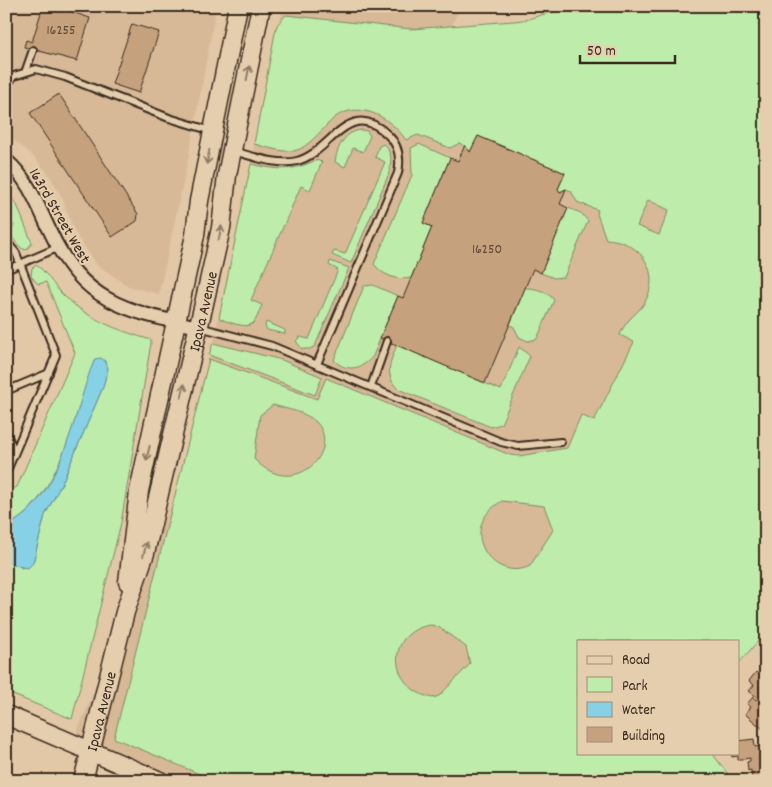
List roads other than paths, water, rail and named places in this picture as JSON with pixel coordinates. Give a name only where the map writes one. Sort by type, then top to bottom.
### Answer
[{"type":"street","name":"Ipava Avenue","points":[[125,612],[140,491],[195,235],[213,131],[238,6]]},
{"type":"street","name":"Ipava Avenue","points":[[83,781],[125,612],[145,553],[221,228],[232,151],[261,6]]},
{"type":"street","name":"163rd Street West","points":[[6,160],[23,177],[32,190],[57,248],[68,266],[99,295],[125,308],[198,327]]},
{"type":"street","points":[[6,715],[160,781]]},
{"type":"lane","points":[[26,70],[33,50]]},
{"type":"lane","points":[[6,86],[14,76],[26,70],[36,69],[65,77],[174,120],[213,131]]},
{"type":"lane","points":[[232,151],[283,162],[300,161],[316,153],[342,127],[363,122],[380,128],[393,140],[398,151],[398,173],[317,364]]},
{"type":"lane","points":[[6,241],[12,247],[20,264],[56,356],[6,473]]},
{"type":"lane","points":[[6,270],[57,248]]},
{"type":"lane","points":[[198,327],[272,346],[501,442],[518,446],[561,442]]},
{"type":"lane","points":[[370,386],[387,341]]},
{"type":"lane","points":[[6,391],[48,374]]},
{"type":"lane","points":[[6,433],[15,452]]},
{"type":"water","points":[[101,358],[106,362],[108,368],[103,387],[62,483],[45,515],[33,563],[28,568],[6,563],[6,526],[24,515],[39,499],[51,480],[70,436],[90,371],[95,359]]}]
